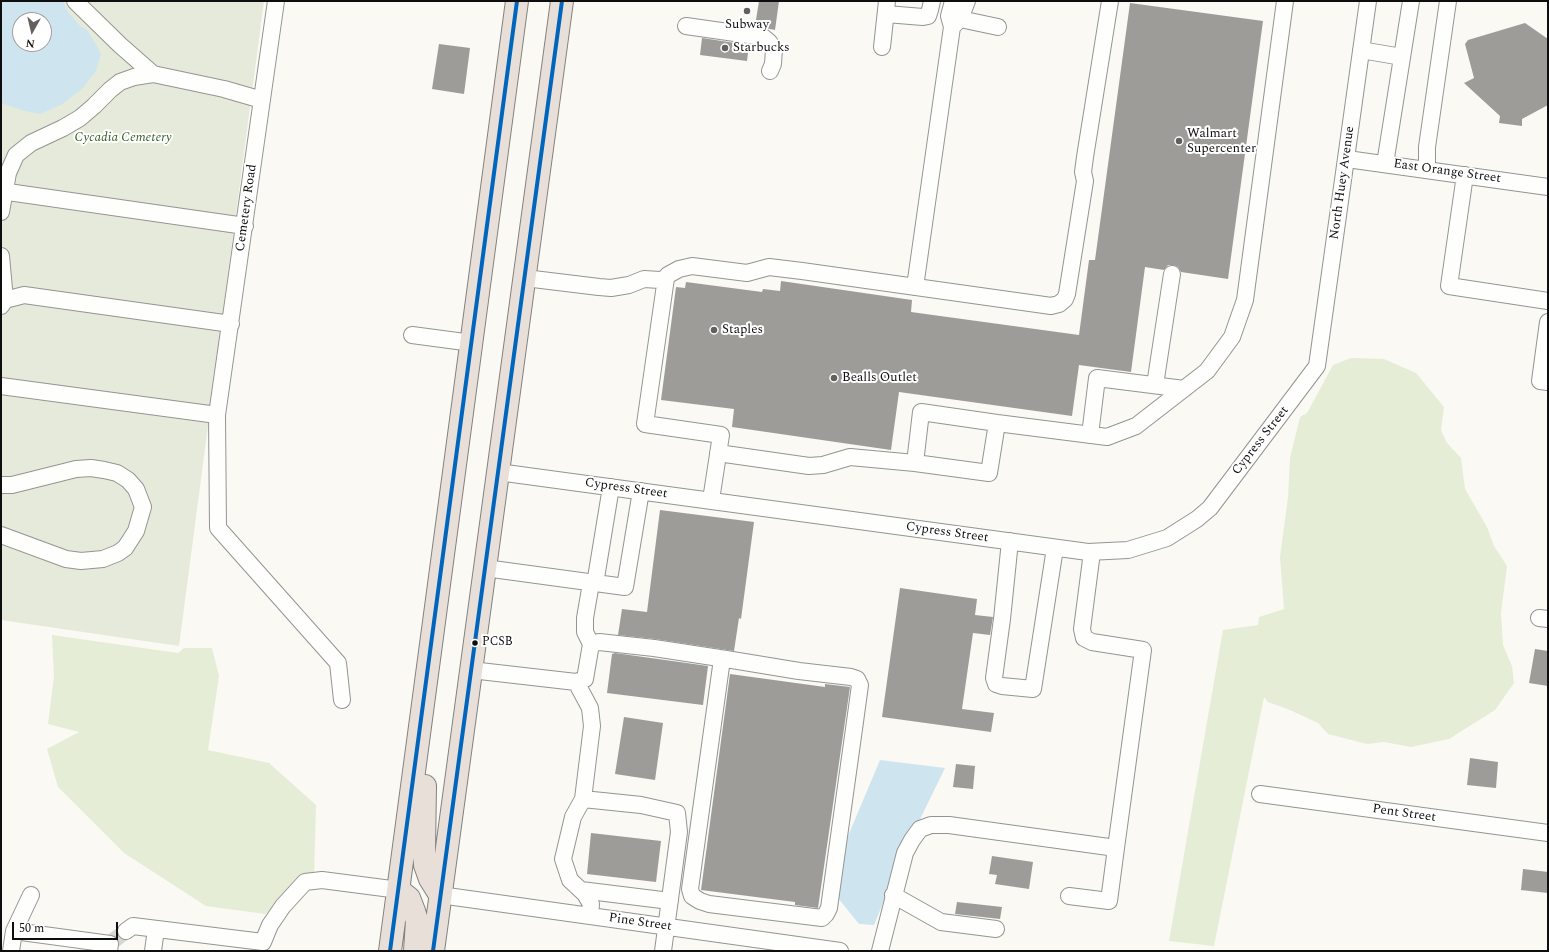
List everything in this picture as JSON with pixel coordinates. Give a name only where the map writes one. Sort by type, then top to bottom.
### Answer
[{"type":"highway","points":[[390,951],[517,1]]},
{"type":"highway","points":[[433,951],[562,1]]},
{"type":"highway","points":[[424,703],[425,864],[430,879],[440,895]]},
{"type":"highway","points":[[399,890],[409,898],[414,910],[417,922],[415,951]]},
{"type":"street","points":[[75,1],[120,45],[153,74]]},
{"type":"street","name":"Cemetery Road","points":[[276,1],[245,226],[236,317],[217,415],[218,528],[338,663],[342,700]]},
{"type":"street","points":[[882,47],[886,8],[923,17],[928,16],[932,1]]},
{"type":"street","points":[[953,1],[949,16],[956,23],[998,27]]},
{"type":"street","points":[[915,287],[956,23],[967,1]]},
{"type":"street","points":[[525,278],[599,288],[621,287],[644,279],[660,280],[666,278],[668,275],[679,269],[692,266],[748,273],[769,267],[1051,306],[1059,304],[1065,299],[1084,181],[1083,172],[1085,156],[1110,1]]},
{"type":"street","points":[[915,463],[921,412],[1107,437],[1136,426],[1207,371],[1232,337],[1245,300],[1285,1]]},
{"type":"street","name":"North Huey Avenue","points":[[1317,366],[1368,1]]},
{"type":"street","points":[[1385,164],[1410,1]]},
{"type":"street","points":[[1427,170],[1427,147],[1448,1]]},
{"type":"street","points":[[686,26],[763,37],[774,49],[773,64],[770,71]]},
{"type":"street","points":[[1361,50],[1402,57]]},
{"type":"street","points":[[1,212],[3,192],[12,161],[16,155],[25,147],[44,136],[63,128],[80,118],[115,85],[134,77],[153,74],[224,89],[262,100]]},
{"type":"street","name":"East Orange Street","points":[[1346,159],[1548,187]]},
{"type":"street","points":[[1465,175],[1449,286],[1548,301]]},
{"type":"street","points":[[3,192],[245,226]]},
{"type":"street","points":[[1,256],[3,303],[24,295],[236,317]]},
{"type":"street","points":[[1155,385],[1172,274]]},
{"type":"street","points":[[666,278],[645,424],[721,435],[711,500]]},
{"type":"street","points":[[1548,322],[1540,381],[1548,382]]},
{"type":"street","points":[[412,335],[472,343]]},
{"type":"street","name":"Cypress Street","points":[[498,472],[1055,548],[1099,553],[1136,549],[1167,538],[1197,519],[1210,508],[1317,366]]},
{"type":"street","points":[[1090,435],[1097,378],[1184,389]]},
{"type":"street","points":[[1,386],[217,415]]},
{"type":"street","points":[[718,453],[809,466],[823,465],[850,457],[989,472],[997,423]]},
{"type":"street","points":[[1,485],[12,485],[76,469],[91,468],[104,470],[117,473],[128,480],[136,489],[142,507],[136,531],[130,542],[125,548],[103,559],[81,561],[59,557],[1,535]]},
{"type":"street","points":[[471,670],[576,682],[585,679],[591,644],[585,632],[585,618],[593,584],[611,487]]},
{"type":"street","points":[[485,568],[593,584],[625,587],[641,491]]},
{"type":"street","points":[[1010,542],[994,678],[996,684],[1002,686],[1033,689],[1055,548]]},
{"type":"street","points":[[1069,896],[1109,901],[1143,650],[1092,642],[1084,638],[1082,629],[1092,552]]},
{"type":"street","points":[[591,644],[599,642],[654,648],[857,679],[860,685],[829,908],[822,918],[709,904],[700,902],[692,896],[690,889],[722,659]]},
{"type":"street","points":[[576,682],[590,708],[592,726],[583,799],[572,817],[563,859],[570,880],[581,890],[591,904],[590,916]]},
{"type":"street","name":"Pent Street","points":[[1260,794],[1548,833]]},
{"type":"street","points":[[583,799],[641,805],[677,813],[679,832],[663,951]]},
{"type":"street","points":[[880,951],[893,895],[905,853],[920,828],[931,825],[949,825],[1116,848]]},
{"type":"street","points":[[130,929],[156,929],[265,946],[270,925],[283,906],[305,882],[322,880],[399,890]]},
{"type":"street","points":[[581,890],[670,902]]},
{"type":"street","points":[[12,951],[14,931],[31,895]]},
{"type":"street","name":"Pine Street","points":[[440,895],[840,951]]},
{"type":"street","points":[[893,895],[941,922],[996,929]]},
{"type":"street","points":[[154,951],[156,929]]},
{"type":"street","points":[[14,931],[111,945]]},
{"type":"green space","name":"Cycadia Cemetery","points":[[1,1],[264,1],[179,646],[1,620]]},
{"type":"green space","points":[[1351,358],[1384,359],[1416,373],[1444,407],[1441,430],[1447,443],[1461,458],[1465,489],[1487,527],[1494,546],[1507,566],[1501,613],[1503,645],[1512,666],[1514,683],[1495,710],[1449,739],[1411,747],[1384,742],[1367,744],[1328,734],[1318,723],[1268,702],[1264,697],[1214,946],[1169,941],[1223,630],[1258,625],[1259,617],[1284,609],[1280,557],[1288,497],[1290,458],[1300,417],[1307,413],[1333,365]]},
{"type":"green space","points":[[52,635],[178,653],[184,648],[212,648],[219,676],[208,750],[269,763],[316,805],[314,877],[265,914],[206,906],[124,853],[58,787],[47,749],[79,732],[48,724],[54,676]]},
{"type":"water","points":[[1,1],[63,1],[68,12],[80,26],[87,30],[101,54],[96,71],[82,89],[61,105],[40,114],[24,111],[1,103]]},
{"type":"water","points":[[880,760],[945,768],[905,850],[874,925],[859,924],[833,892],[848,836]]},
{"type":"building","points":[[759,1],[779,1],[775,30],[755,26]]},
{"type":"building","points":[[1130,3],[1263,21],[1228,279],[1181,272],[1178,267],[1173,265],[1168,265],[1164,270],[1145,267],[1131,372],[1079,365],[1072,416],[899,392],[891,450],[732,427],[734,409],[661,400],[676,287],[685,288],[686,282],[762,292],[763,289],[780,291],[781,281],[912,300],[911,312],[1079,335],[1089,260],[1095,260]]},
{"type":"building","points":[[1525,23],[1548,39],[1548,105],[1522,119],[1522,126],[1499,123],[1500,116],[1464,83],[1474,78],[1465,44],[1468,40]]},
{"type":"building","name":"Starbucks","points":[[702,38],[749,45],[747,61],[700,55]]},
{"type":"building","points":[[439,44],[470,48],[464,94],[432,89]]},
{"type":"building","points":[[660,510],[754,522],[741,619],[739,618],[734,651],[618,635],[622,609],[647,612]]},
{"type":"building","points":[[900,588],[977,599],[975,615],[993,617],[990,635],[973,633],[962,709],[994,713],[991,732],[882,717]]},
{"type":"building","points":[[1535,649],[1548,651],[1548,686],[1529,683]]},
{"type":"building","points":[[615,653],[708,666],[703,705],[607,693],[612,654]]},
{"type":"building","points":[[730,674],[825,687],[825,684],[850,687],[818,908],[795,905],[795,902],[701,890]]},
{"type":"building","points":[[624,717],[663,723],[655,780],[615,774]]},
{"type":"building","points":[[1470,758],[1498,762],[1496,788],[1467,785]]},
{"type":"building","points":[[956,764],[975,766],[973,789],[953,787]]},
{"type":"building","points":[[591,833],[661,841],[656,882],[587,874]]},
{"type":"building","points":[[992,856],[1033,862],[1029,889],[995,884],[997,875],[989,874]]},
{"type":"building","points":[[1523,869],[1548,872],[1548,893],[1521,890]]},
{"type":"building","points":[[957,902],[1002,907],[1000,919],[955,914]]},
{"type":"tunnel","points":[[113,941],[126,931]]},
{"type":"transit line","points":[[390,951],[517,1]]},
{"type":"transit line","points":[[433,951],[562,1]]},
{"type":"place","name":"Subway","points":[[747,11]]},
{"type":"place","name":"Starbucks","points":[[725,48]]},
{"type":"place","name":"Walmart Supercenter","points":[[1179,141]]},
{"type":"place","name":"Staples","points":[[714,330]]},
{"type":"place","name":"Bealls Outlet","points":[[834,378]]},
{"type":"place","name":"PCSB","points":[[475,643]]}]
